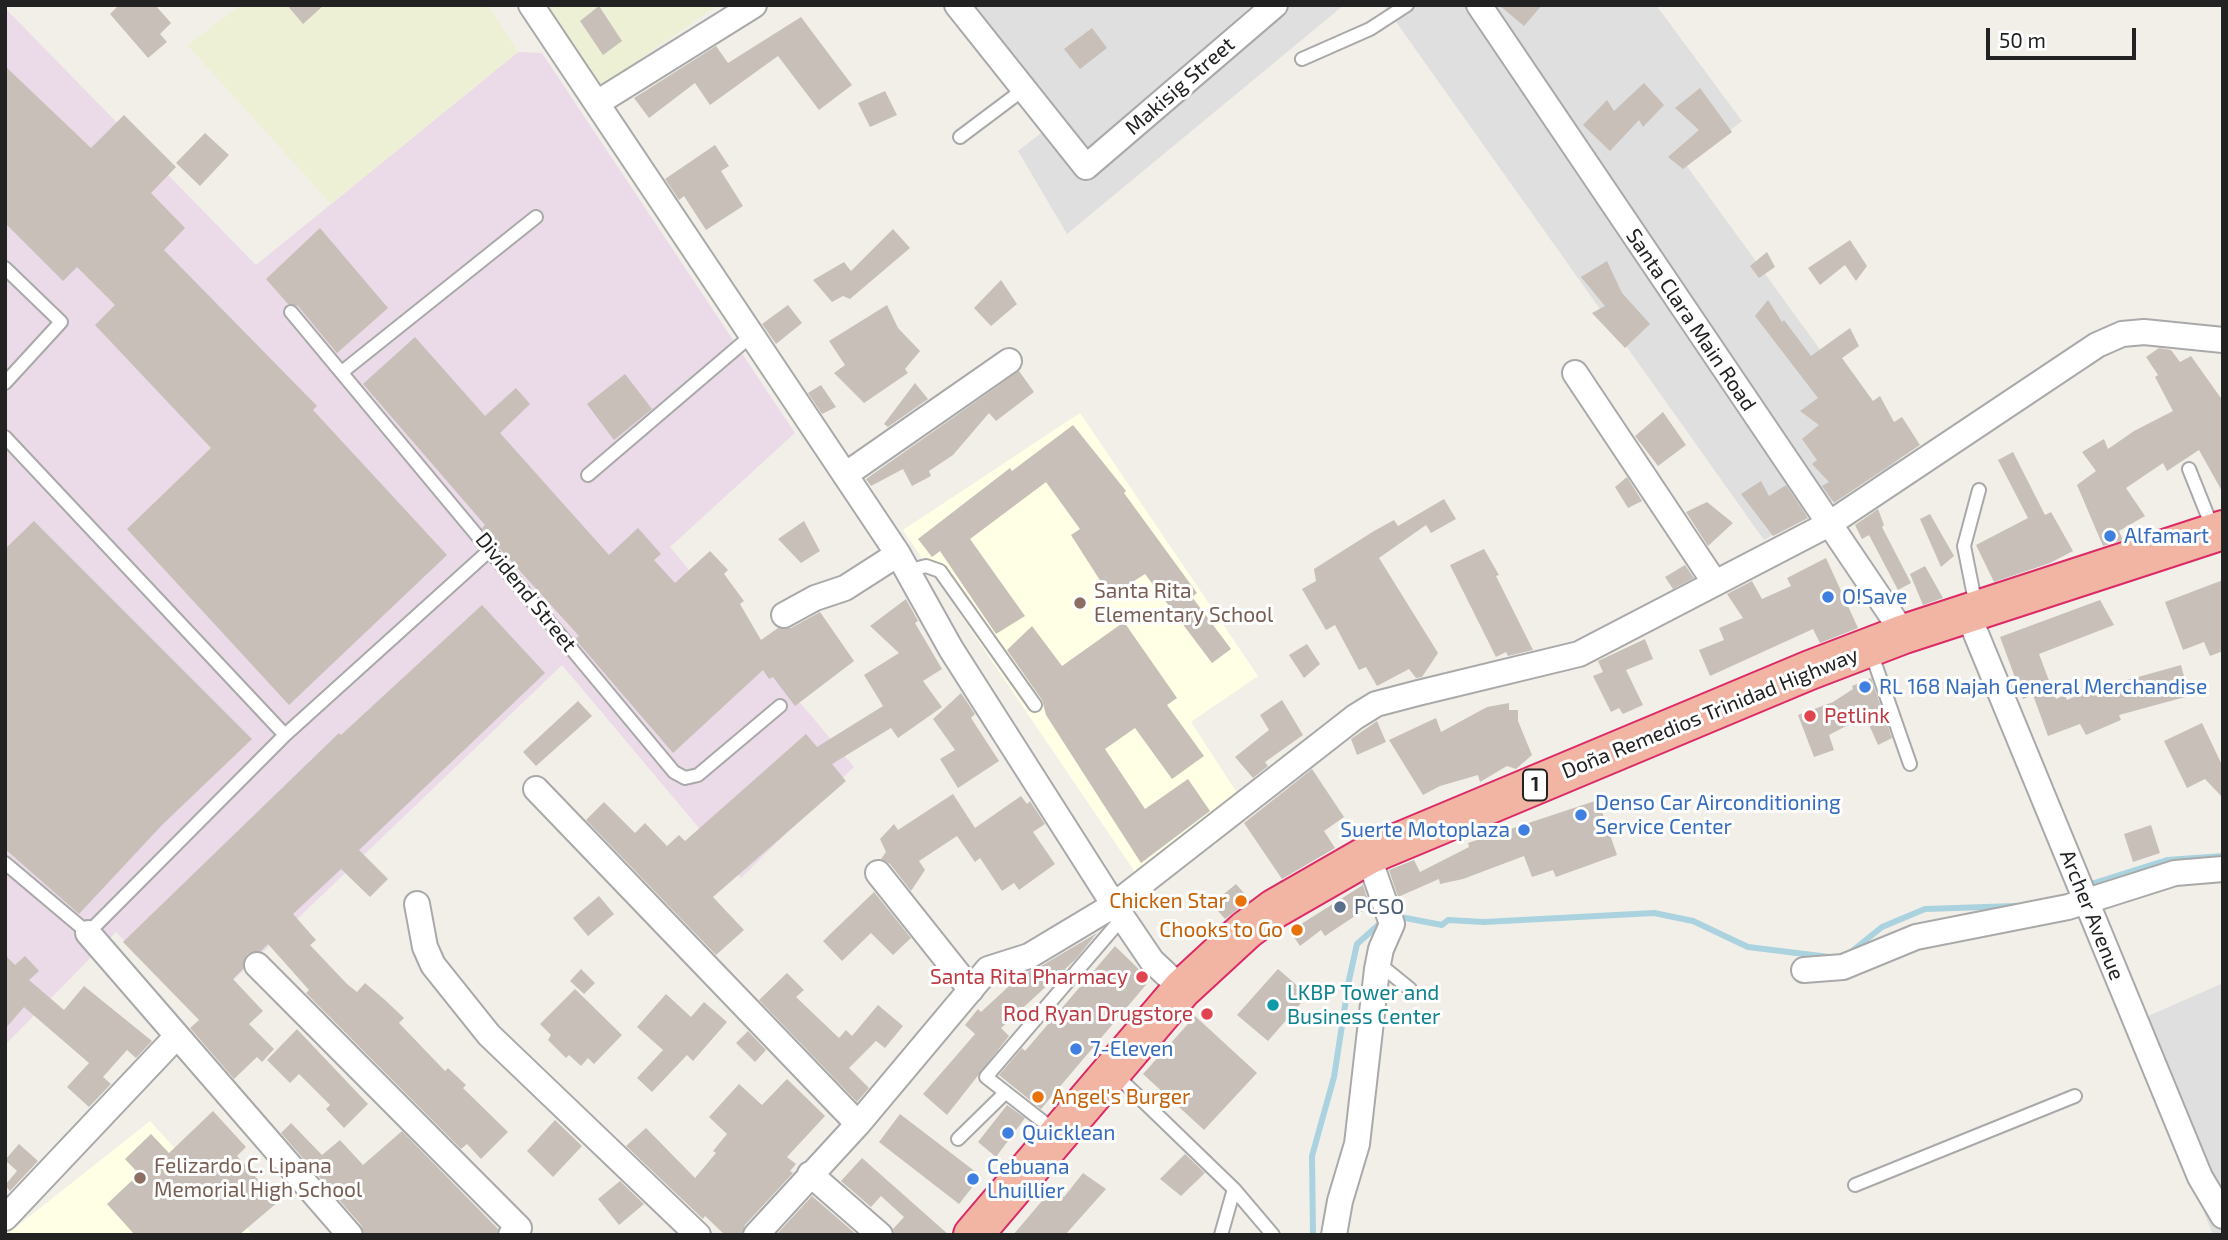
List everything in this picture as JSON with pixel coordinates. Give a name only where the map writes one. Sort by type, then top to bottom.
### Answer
[{"type":"highway","name":"Doña Remedios Trinidad Highway","points":[[973,1235],[1114,1073],[1182,989],[1246,930],[1274,909],[1368,855],[1887,641],[1972,610],[2219,532]]},
{"type":"street","points":[[531,5],[845,475],[902,563],[951,649],[1152,961],[1182,989]]},
{"type":"street","points":[[597,103],[754,5]]},
{"type":"street","points":[[957,5],[1024,89]]},
{"type":"street","name":"Makisig Street","points":[[1024,89],[1086,167],[1275,5]]},
{"type":"street","name":"Santa Clara Main Road","points":[[1479,5],[1829,524],[1887,641]]},
{"type":"street","points":[[756,1235],[858,1124],[988,969],[1029,956],[1119,911],[1355,717],[1377,704],[1578,654],[1829,524],[2097,345],[2122,334],[2144,332],[2223,340]]},
{"type":"street","points":[[845,475],[1009,361]]},
{"type":"street","points":[[1575,373],[1715,583]]},
{"type":"street","points":[[784,615],[815,598],[902,563]]},
{"type":"street","name":"Archer Avenue","points":[[1972,610],[2086,901],[2200,1177],[2223,1216]]},
{"type":"street","points":[[536,789],[858,1124]]},
{"type":"street","points":[[1334,1235],[1340,1201],[1357,1144],[1378,963],[1392,924],[1368,855]]},
{"type":"street","points":[[1804,970],[1843,967],[1916,937],[2010,920],[2086,901],[2175,873],[2223,869]]},
{"type":"street","points":[[878,873],[971,990]]},
{"type":"street","points":[[417,904],[425,947],[433,965],[489,1035],[698,1235]]},
{"type":"street","points":[[88,933],[350,1235]]},
{"type":"street","points":[[257,965],[519,1228],[511,1235]]},
{"type":"street","points":[[5,1218],[177,1036]]},
{"type":"street","points":[[810,1174],[880,1235]]},
{"type":"lane","points":[[1303,59],[1370,29],[1407,5]]},
{"type":"lane","points":[[960,137],[1024,89]]},
{"type":"lane","points":[[342,372],[536,218]]},
{"type":"lane","points":[[5,268],[61,322],[5,383]]},
{"type":"lane","name":"Dividend Street","points":[[291,312],[674,772],[685,778],[698,775],[780,706]]},
{"type":"lane","points":[[588,475],[752,335]]},
{"type":"lane","points":[[5,437],[285,735]]},
{"type":"lane","points":[[2189,469],[2219,532]]},
{"type":"lane","points":[[1972,610],[1964,546],[1979,490]]},
{"type":"lane","points":[[5,863],[88,933],[285,735],[491,549]]},
{"type":"lane","points":[[902,563],[940,571],[1035,705]]},
{"type":"lane","points":[[1887,641],[1910,764]]},
{"type":"lane","points":[[1059,1135],[986,1077],[1119,911]]},
{"type":"lane","points":[[1378,963],[1410,989]]},
{"type":"lane","points":[[1114,1073],[1234,1189],[1273,1235]]},
{"type":"lane","points":[[958,1139],[1004,1093]]},
{"type":"lane","points":[[1855,1185],[2075,1096]]},
{"type":"lane","points":[[1221,1235],[1234,1189]]},
{"type":"shaded area","points":[[241,5],[488,5],[518,52],[331,204],[187,45]]},
{"type":"shaded area","points":[[547,5],[718,5],[600,87]]},
{"type":"shaded area","points":[[950,5],[1344,5],[1067,234],[1018,151],[1045,130]]},
{"type":"shaded area","points":[[1384,5],[1656,5],[1742,121],[1686,165],[1869,417],[1896,464],[1764,540]]},
{"type":"shaded area","points":[[5,8],[256,265],[518,52],[542,53],[795,433],[670,547],[854,767],[741,878],[562,665],[196,1016],[116,932],[5,1045]]},
{"type":"shaded area","name":"Santa Rita Elementary School","points":[[1080,413],[1258,676],[1191,722],[1239,796],[1137,875],[903,530]]},
{"type":"shaded area","points":[[2223,983],[2223,1235],[2213,1235],[2128,1025]]},
{"type":"shaded area","name":"Felizardo C. Lipana Memorial High School","points":[[150,1121],[253,1235],[6,1235]]},
{"type":"building","points":[[119,5],[155,5],[171,23],[160,34],[167,42],[148,58],[110,14]]},
{"type":"building","points":[[287,5],[324,5],[303,24]]},
{"type":"building","points":[[1499,5],[1542,5],[1524,26]]},
{"type":"building","points":[[599,6],[622,41],[603,55],[580,21]]},
{"type":"building","points":[[801,17],[852,85],[819,110],[778,56],[710,105],[695,83],[649,118],[634,98],[716,46],[728,63]]},
{"type":"building","points":[[1092,28],[1107,48],[1080,69],[1064,49]]},
{"type":"building","points":[[5,66],[91,148],[124,115],[176,167],[151,193],[185,228],[164,250],[317,406],[313,410],[447,555],[289,705],[127,529],[211,448],[95,325],[115,305],[77,267],[63,281],[5,223]]},
{"type":"building","points":[[1644,83],[1664,105],[1643,127],[1639,120],[1610,151],[1583,125],[1607,100],[1614,111]]},
{"type":"building","points":[[1700,88],[1732,132],[1683,169],[1668,157],[1699,130],[1675,108]]},
{"type":"building","points":[[885,91],[897,115],[870,127],[858,103]]},
{"type":"building","points":[[205,133],[229,155],[200,186],[176,163]]},
{"type":"building","points":[[715,145],[729,166],[721,171],[743,206],[706,230],[684,196],[679,200],[665,179]]},
{"type":"building","points":[[320,228],[388,308],[337,353],[298,306],[288,304],[266,279]]},
{"type":"building","points":[[893,229],[910,248],[850,299],[843,296],[832,302],[813,280],[844,262],[851,271]]},
{"type":"building","points":[[1850,240],[1867,266],[1856,281],[1845,265],[1820,285],[1808,268]]},
{"type":"building","points":[[1767,252],[1775,267],[1759,278],[1750,266]]},
{"type":"building","points":[[1607,261],[1622,293],[1650,324],[1625,348],[1592,313],[1605,306],[1581,277]]},
{"type":"building","points":[[1001,280],[1017,304],[991,326],[974,308]]},
{"type":"building","points":[[1768,300],[1782,322],[1784,320],[1811,356],[1850,328],[1859,346],[1842,358],[1873,401],[1880,396],[1894,422],[1902,417],[1920,445],[1834,503],[1822,486],[1829,482],[1812,464],[1817,460],[1802,439],[1819,425],[1800,411],[1818,398],[1755,316]]},
{"type":"building","points":[[788,305],[802,323],[776,344],[762,324]]},
{"type":"building","points":[[887,305],[898,328],[920,351],[905,369],[908,373],[864,403],[834,373],[845,365],[829,341]]},
{"type":"building","points":[[415,337],[485,416],[516,388],[530,404],[500,433],[609,555],[638,528],[661,554],[654,560],[675,583],[710,551],[728,570],[724,574],[744,601],[740,604],[761,640],[778,628],[791,628],[820,612],[854,661],[795,706],[773,677],[769,679],[763,670],[673,753],[575,639],[579,636],[482,528],[485,525],[363,384]]},
{"type":"building","points":[[2159,348],[2171,350],[2180,362],[2191,356],[2223,401],[2223,493],[2199,450],[2167,471],[2163,463],[2126,488],[2145,516],[2119,531],[2123,540],[2103,546],[2077,485],[2096,471],[2082,452],[2104,439],[2108,449],[2134,431],[2173,411],[2155,377],[2158,375],[2146,357]]},
{"type":"building","points":[[1019,371],[1034,392],[996,421],[989,413],[953,455],[929,471],[931,476],[912,486],[903,469],[871,486],[866,479]]},
{"type":"building","points":[[625,374],[652,409],[614,440],[587,404]]},
{"type":"building","points":[[915,383],[928,399],[888,427],[884,424]]},
{"type":"building","points":[[821,385],[836,407],[822,414],[808,393]]},
{"type":"building","points":[[1663,412],[1686,445],[1658,466],[1635,436]]},
{"type":"building","points":[[1073,425],[1126,491],[1124,493],[1197,593],[1192,597],[1231,649],[1212,663],[1145,574],[1110,596],[1071,535],[1080,529],[1046,482],[970,539],[1025,616],[996,634],[940,551],[932,557],[918,539],[1010,468],[1012,471]]},
{"type":"building","points":[[2013,452],[2045,515],[2051,512],[2073,551],[2050,563],[1994,582],[1976,545],[2028,518],[1998,460]]},
{"type":"building","points":[[1627,477],[1642,501],[1628,508],[1615,487]]},
{"type":"building","points":[[1761,481],[1769,496],[1786,485],[1808,518],[1773,536],[1741,494]]},
{"type":"building","points":[[1444,499],[1456,519],[1431,533],[1426,525],[1379,558],[1438,653],[1422,677],[1416,678],[1409,669],[1377,686],[1366,667],[1359,670],[1335,625],[1326,630],[1302,589],[1316,581],[1314,569],[1394,520],[1398,526]]},
{"type":"building","points":[[1707,502],[1733,523],[1708,546],[1686,512]]},
{"type":"building","points":[[1878,509],[1884,525],[1882,527],[1911,583],[1898,590],[1869,535],[1862,539],[1855,525]]},
{"type":"building","points":[[1930,514],[1954,556],[1941,567],[1920,519]]},
{"type":"building","points":[[34,521],[252,739],[162,825],[79,914],[5,849],[5,549]]},
{"type":"building","points":[[804,521],[820,551],[801,563],[778,539]]},
{"type":"building","points":[[1484,549],[1499,575],[1496,576],[1533,650],[1508,656],[1506,652],[1496,657],[1450,565]]},
{"type":"building","points":[[1826,558],[1858,628],[1820,643],[1813,629],[1710,676],[1699,650],[1724,640],[1719,628],[1743,618],[1727,594],[1752,581],[1762,599],[1791,586],[1787,578]]},
{"type":"building","points":[[1685,565],[1694,578],[1673,589],[1665,577]]},
{"type":"building","points":[[1925,566],[1943,598],[1923,605],[1910,574]]},
{"type":"building","points":[[2223,580],[2223,651],[2210,656],[2204,642],[2183,650],[2165,602]]},
{"type":"building","points":[[906,599],[918,621],[915,623],[942,669],[923,681],[942,707],[898,738],[891,728],[832,764],[846,781],[713,897],[744,930],[716,955],[586,820],[604,802],[635,833],[645,823],[667,846],[679,835],[685,841],[806,734],[817,747],[883,706],[864,675],[899,653],[870,626]]},
{"type":"building","points":[[2100,600],[2114,625],[2039,654],[2056,699],[2065,695],[2067,700],[2105,683],[2106,686],[2181,665],[2189,696],[2119,715],[2121,720],[2086,735],[2080,724],[2048,736],[2033,695],[2023,699],[2000,637]]},
{"type":"building","points":[[482,605],[545,673],[359,850],[388,879],[370,897],[341,869],[293,914],[316,940],[310,945],[347,984],[357,992],[365,983],[385,1000],[404,1018],[399,1023],[445,1071],[448,1068],[466,1085],[463,1088],[508,1132],[481,1159],[467,1144],[461,1149],[306,993],[309,990],[268,944],[261,951],[247,954],[243,969],[233,979],[263,1011],[249,1024],[274,1049],[262,1062],[257,1057],[234,1079],[190,1028],[199,1020],[123,942],[339,733],[341,735]]},
{"type":"building","points":[[1124,622],[1177,698],[1167,705],[1204,756],[1172,779],[1135,728],[1105,749],[1145,809],[1188,779],[1210,811],[1141,863],[1046,715],[1042,700],[1007,650],[1032,626],[1062,666]]},
{"type":"building","points":[[1645,639],[1653,659],[1626,670],[1643,705],[1623,714],[1619,708],[1611,712],[1593,676],[1603,672],[1598,661]]},
{"type":"building","points":[[1307,644],[1320,664],[1304,678],[1289,655]]},
{"type":"building","points":[[1871,678],[1892,738],[1878,745],[1865,716],[1829,735],[1834,750],[1814,757],[1798,715],[1833,702],[1853,689],[1852,686]]},
{"type":"building","points":[[961,693],[975,714],[971,718],[999,761],[958,788],[940,759],[955,750],[933,719]]},
{"type":"building","points":[[1282,700],[1303,735],[1265,762],[1268,766],[1253,778],[1235,757],[1269,730],[1260,715]]},
{"type":"building","points":[[578,701],[592,716],[536,766],[523,752]]},
{"type":"building","points":[[1509,703],[1509,710],[1518,710],[1518,721],[1532,755],[1516,769],[1507,766],[1480,782],[1478,775],[1440,786],[1423,795],[1389,740],[1436,718],[1441,732],[1487,707]]},
{"type":"building","points":[[1377,721],[1386,742],[1357,755],[1351,739]]},
{"type":"building","points":[[2202,723],[2223,767],[2223,798],[2205,779],[2187,788],[2164,741]]},
{"type":"building","points":[[1312,769],[1344,817],[1324,831],[1335,848],[1282,879],[1244,823]]},
{"type":"building","points":[[953,794],[975,828],[1021,796],[1027,804],[1030,801],[1045,824],[1033,832],[1055,864],[1019,890],[1014,883],[1002,891],[980,858],[975,862],[957,836],[919,861],[925,870],[911,891],[890,864],[881,859],[886,852],[880,839],[894,824],[898,830]]},
{"type":"building","points":[[1598,800],[1617,855],[1556,877],[1553,870],[1532,877],[1524,856],[1463,879],[1440,884],[1439,879],[1398,897],[1389,870],[1414,860],[1420,872],[1469,847],[1468,843]]},
{"type":"building","points":[[2151,825],[2160,853],[2133,862],[2124,834]]},
{"type":"building","points":[[1236,884],[1250,900],[1225,919],[1212,904]]},
{"type":"building","points":[[1363,885],[1370,906],[1325,936],[1321,930],[1300,946],[1290,931]]},
{"type":"building","points":[[874,892],[911,938],[893,955],[871,933],[842,961],[823,941]]},
{"type":"building","points":[[599,896],[614,914],[588,936],[573,918]]},
{"type":"building","points":[[1097,933],[1076,959],[1001,1028],[1009,1036],[947,1115],[923,1094],[975,1034],[965,1025],[978,1009],[981,1012],[1022,974],[1036,969]]},
{"type":"building","points":[[1115,946],[1150,980],[1041,1109],[999,1075],[1022,1048],[1025,1051]]},
{"type":"building","points":[[5,955],[15,965],[25,956],[39,971],[29,980],[64,1010],[84,986],[152,1041],[136,1058],[127,1050],[103,1077],[111,1084],[89,1107],[67,1087],[89,1063],[24,1007],[5,1029]]},
{"type":"building","points":[[581,969],[595,983],[584,994],[570,981]]},
{"type":"building","name":"LKBP Tower and Business Center","points":[[1278,969],[1308,995],[1268,1041],[1237,1015]]},
{"type":"building","points":[[787,973],[804,990],[796,997],[839,1038],[846,1030],[852,1036],[878,1005],[903,1026],[885,1048],[876,1041],[849,1068],[869,1088],[857,1102],[759,1000]]},
{"type":"building","points":[[575,989],[622,1035],[594,1064],[588,1058],[581,1066],[569,1055],[566,1058],[548,1040],[551,1035],[540,1024]]},
{"type":"building","points":[[666,994],[691,1017],[704,1002],[727,1022],[693,1061],[687,1055],[652,1092],[637,1078],[663,1050],[637,1027]]},
{"type":"building","points":[[1195,1016],[1257,1073],[1204,1130],[1143,1074]]},
{"type":"building","points":[[297,1029],[368,1104],[344,1128],[326,1109],[330,1105],[299,1074],[290,1083],[267,1060]]},
{"type":"building","points":[[748,1031],[766,1050],[755,1062],[736,1043]]},
{"type":"building","points":[[787,1079],[825,1116],[787,1157],[796,1164],[790,1171],[793,1173],[745,1225],[742,1235],[725,1235],[705,1216],[703,1219],[626,1146],[646,1128],[695,1178],[716,1153],[713,1151],[727,1134],[709,1117],[739,1084],[762,1105]]},
{"type":"building","points":[[1007,1105],[1025,1118],[996,1157],[978,1142]]},
{"type":"building","points":[[213,1111],[246,1147],[237,1156],[278,1202],[239,1235],[135,1235],[107,1204],[139,1174],[125,1159],[151,1134],[169,1153]]},
{"type":"building","points":[[900,1114],[981,1176],[959,1204],[879,1142]]},
{"type":"building","points":[[555,1120],[582,1146],[553,1177],[527,1151]]},
{"type":"building","points":[[291,1123],[322,1155],[340,1140],[363,1165],[402,1131],[498,1229],[497,1235],[365,1235],[361,1225],[281,1133]]},
{"type":"building","points":[[19,1144],[38,1161],[10,1191],[5,1185],[17,1171],[5,1160]]},
{"type":"building","points":[[1185,1154],[1205,1173],[1181,1196],[1160,1179]]},
{"type":"building","points":[[862,1158],[949,1235],[894,1235],[893,1229],[904,1217],[881,1196],[871,1207],[841,1181]]},
{"type":"building","points":[[1083,1173],[1106,1189],[1065,1235],[1013,1235],[1053,1188],[1064,1197]]},
{"type":"building","points":[[620,1181],[644,1204],[619,1225],[598,1199]]},
{"type":"building","points":[[812,1196],[857,1235],[776,1235]]},
{"type":"waterway","points":[[2091,884],[2167,860],[2223,856]]},
{"type":"waterway","points":[[1851,952],[1882,927],[1925,909],[2016,906]]},
{"type":"waterway","points":[[1395,916],[1442,925],[1448,920],[1484,922],[1654,913],[1693,921],[1748,947],[1829,957]]},
{"type":"waterway","points":[[1313,1235],[1312,1156],[1334,1077],[1357,944],[1385,919]]},
{"type":"place","name":"Alfamart","points":[[2110,536]]},
{"type":"place","name":"O!Save","points":[[1828,597]]},
{"type":"place","name":"Santa Rita Elementary School","points":[[1080,603]]},
{"type":"place","name":"RL 168 Najah General Merchandise","points":[[1865,687]]},
{"type":"place","name":"Petlink","points":[[1810,716]]},
{"type":"place","name":"Denso Car Airconditioning Service Center","points":[[1581,815]]},
{"type":"place","name":"Suerte Motoplaza","points":[[1524,830]]},
{"type":"place","name":"Chicken Star","points":[[1241,901]]},
{"type":"place","name":"PCSO","points":[[1340,907]]},
{"type":"place","name":"Chooks to Go","points":[[1297,930]]},
{"type":"place","name":"Santa Rita Pharmacy","points":[[1142,977]]},
{"type":"place","name":"LKBP Tower and Business Center","points":[[1273,1005]]},
{"type":"place","name":"Rod Ryan Drugstore","points":[[1207,1014]]},
{"type":"place","name":"7-Eleven","points":[[1076,1049]]},
{"type":"place","name":"Angel's Burger","points":[[1038,1097]]},
{"type":"place","name":"Quicklean","points":[[1008,1133]]},
{"type":"place","name":"Felizardo C. Lipana Memorial High School","points":[[140,1178]]},
{"type":"place","name":"Cebuana Lhuillier","points":[[973,1179]]}]
